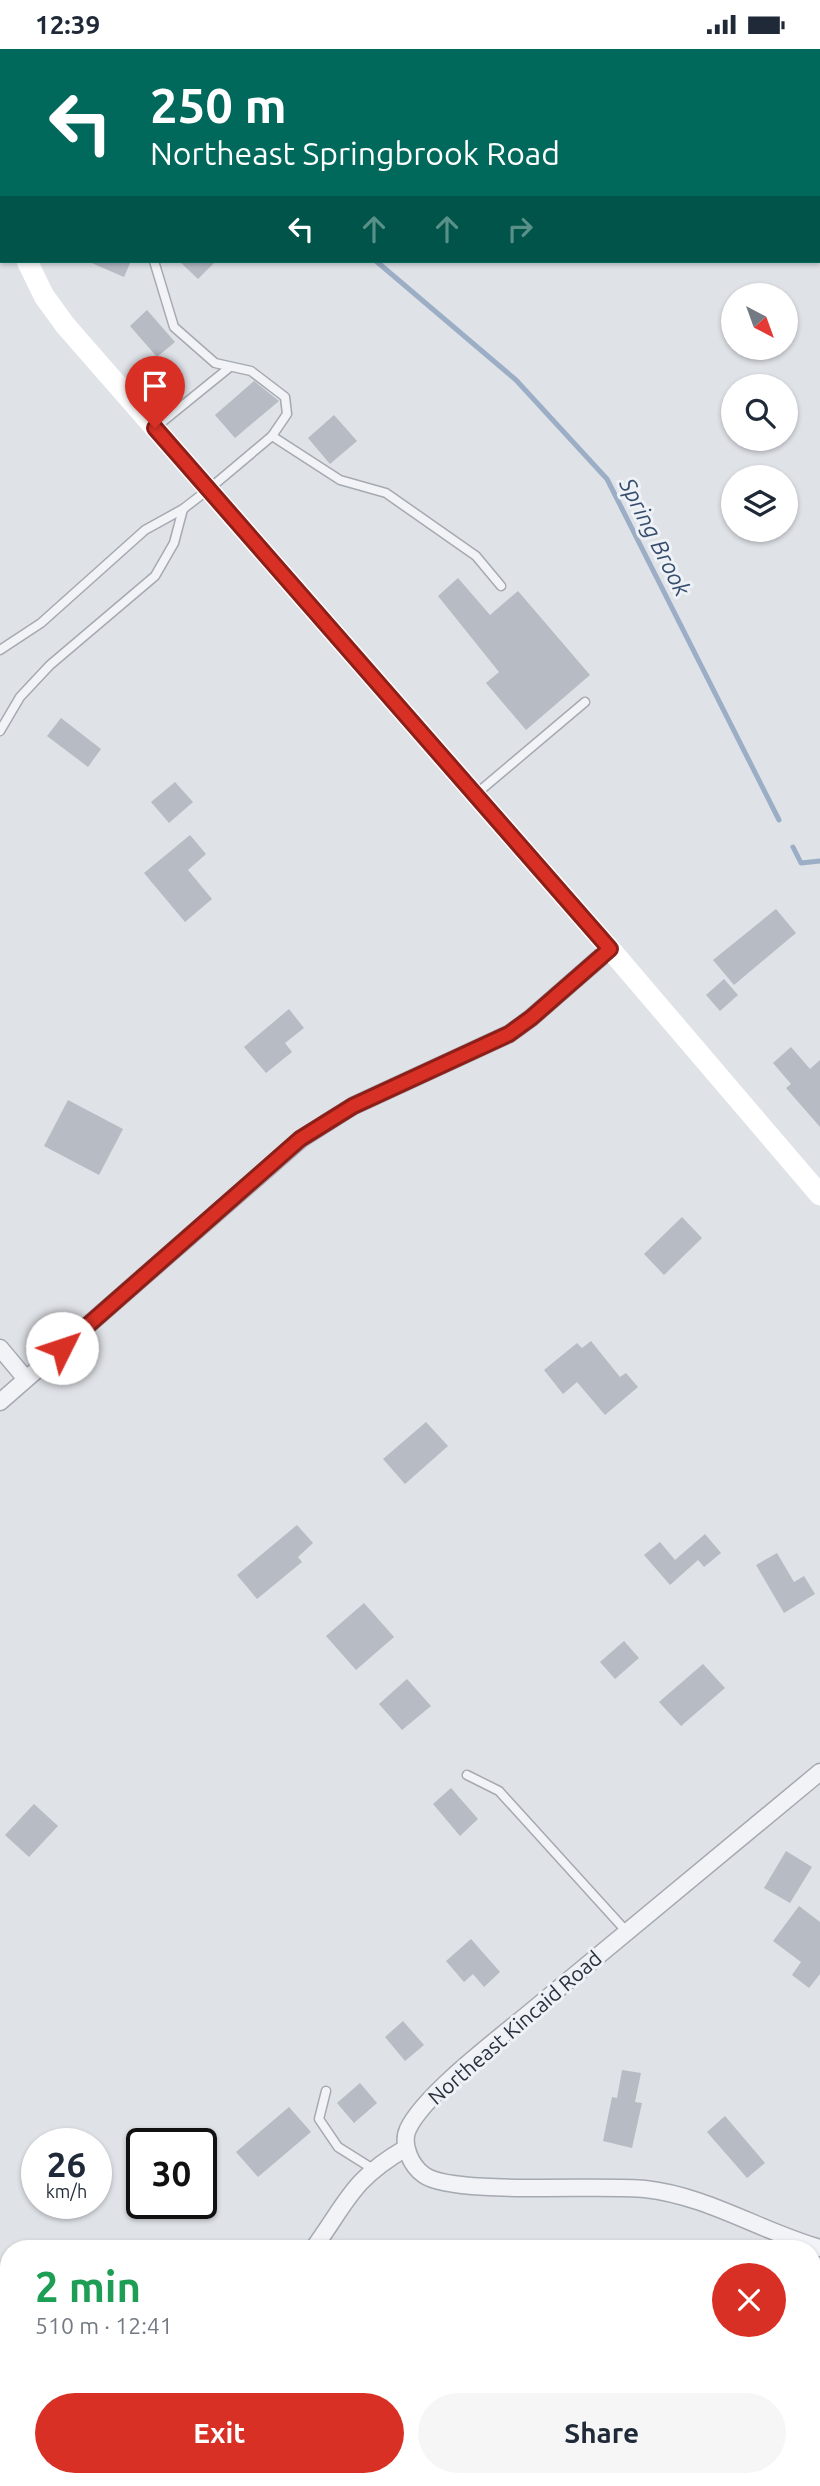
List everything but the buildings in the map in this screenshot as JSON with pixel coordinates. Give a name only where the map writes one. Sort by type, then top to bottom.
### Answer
[{"type":"street","points":[[28,263],[44,296],[65,325],[610,949],[820,1195]]},
{"type":"street","points":[[0,1402],[300,1139],[353,1106],[509,1034],[610,949]]},
{"type":"street","points":[[0,1348],[26,1379]]},
{"type":"street","name":"Northeast Kincaid Road","points":[[406,2148],[406,2131],[417,2113],[435,2095],[820,1772]]},
{"type":"street","points":[[319,2240],[344,2199],[373,2169],[406,2148],[415,2165],[426,2177],[454,2185],[606,2186],[673,2193],[723,2209],[800,2240]]},
{"type":"lane","points":[[0,650],[41,623],[145,530],[183,509],[209,489],[272,436],[287,414],[285,397],[251,371],[215,363],[174,327],[155,263]]},
{"type":"lane","points":[[155,428],[230,367]]},
{"type":"lane","points":[[272,436],[340,480],[386,493],[476,556],[501,586]]},
{"type":"lane","points":[[0,731],[20,697],[50,665],[155,576],[174,543],[183,509]]},
{"type":"lane","points":[[475,794],[585,702]]},
{"type":"lane","points":[[467,1775],[499,1791],[627,1932]]},
{"type":"lane","points":[[326,2091],[319,2119],[338,2147],[373,2169]]},
{"type":"waterway","name":"Spring Brook","points":[[378,263],[516,380],[607,479],[779,820]]},
{"type":"waterway","name":"Spring Brook","points":[[793,847],[801,863],[820,861]]},
{"type":"route","points":[[62,1348],[300,1139],[353,1106],[486,1047],[509,1034],[610,949],[155,428]]}]
